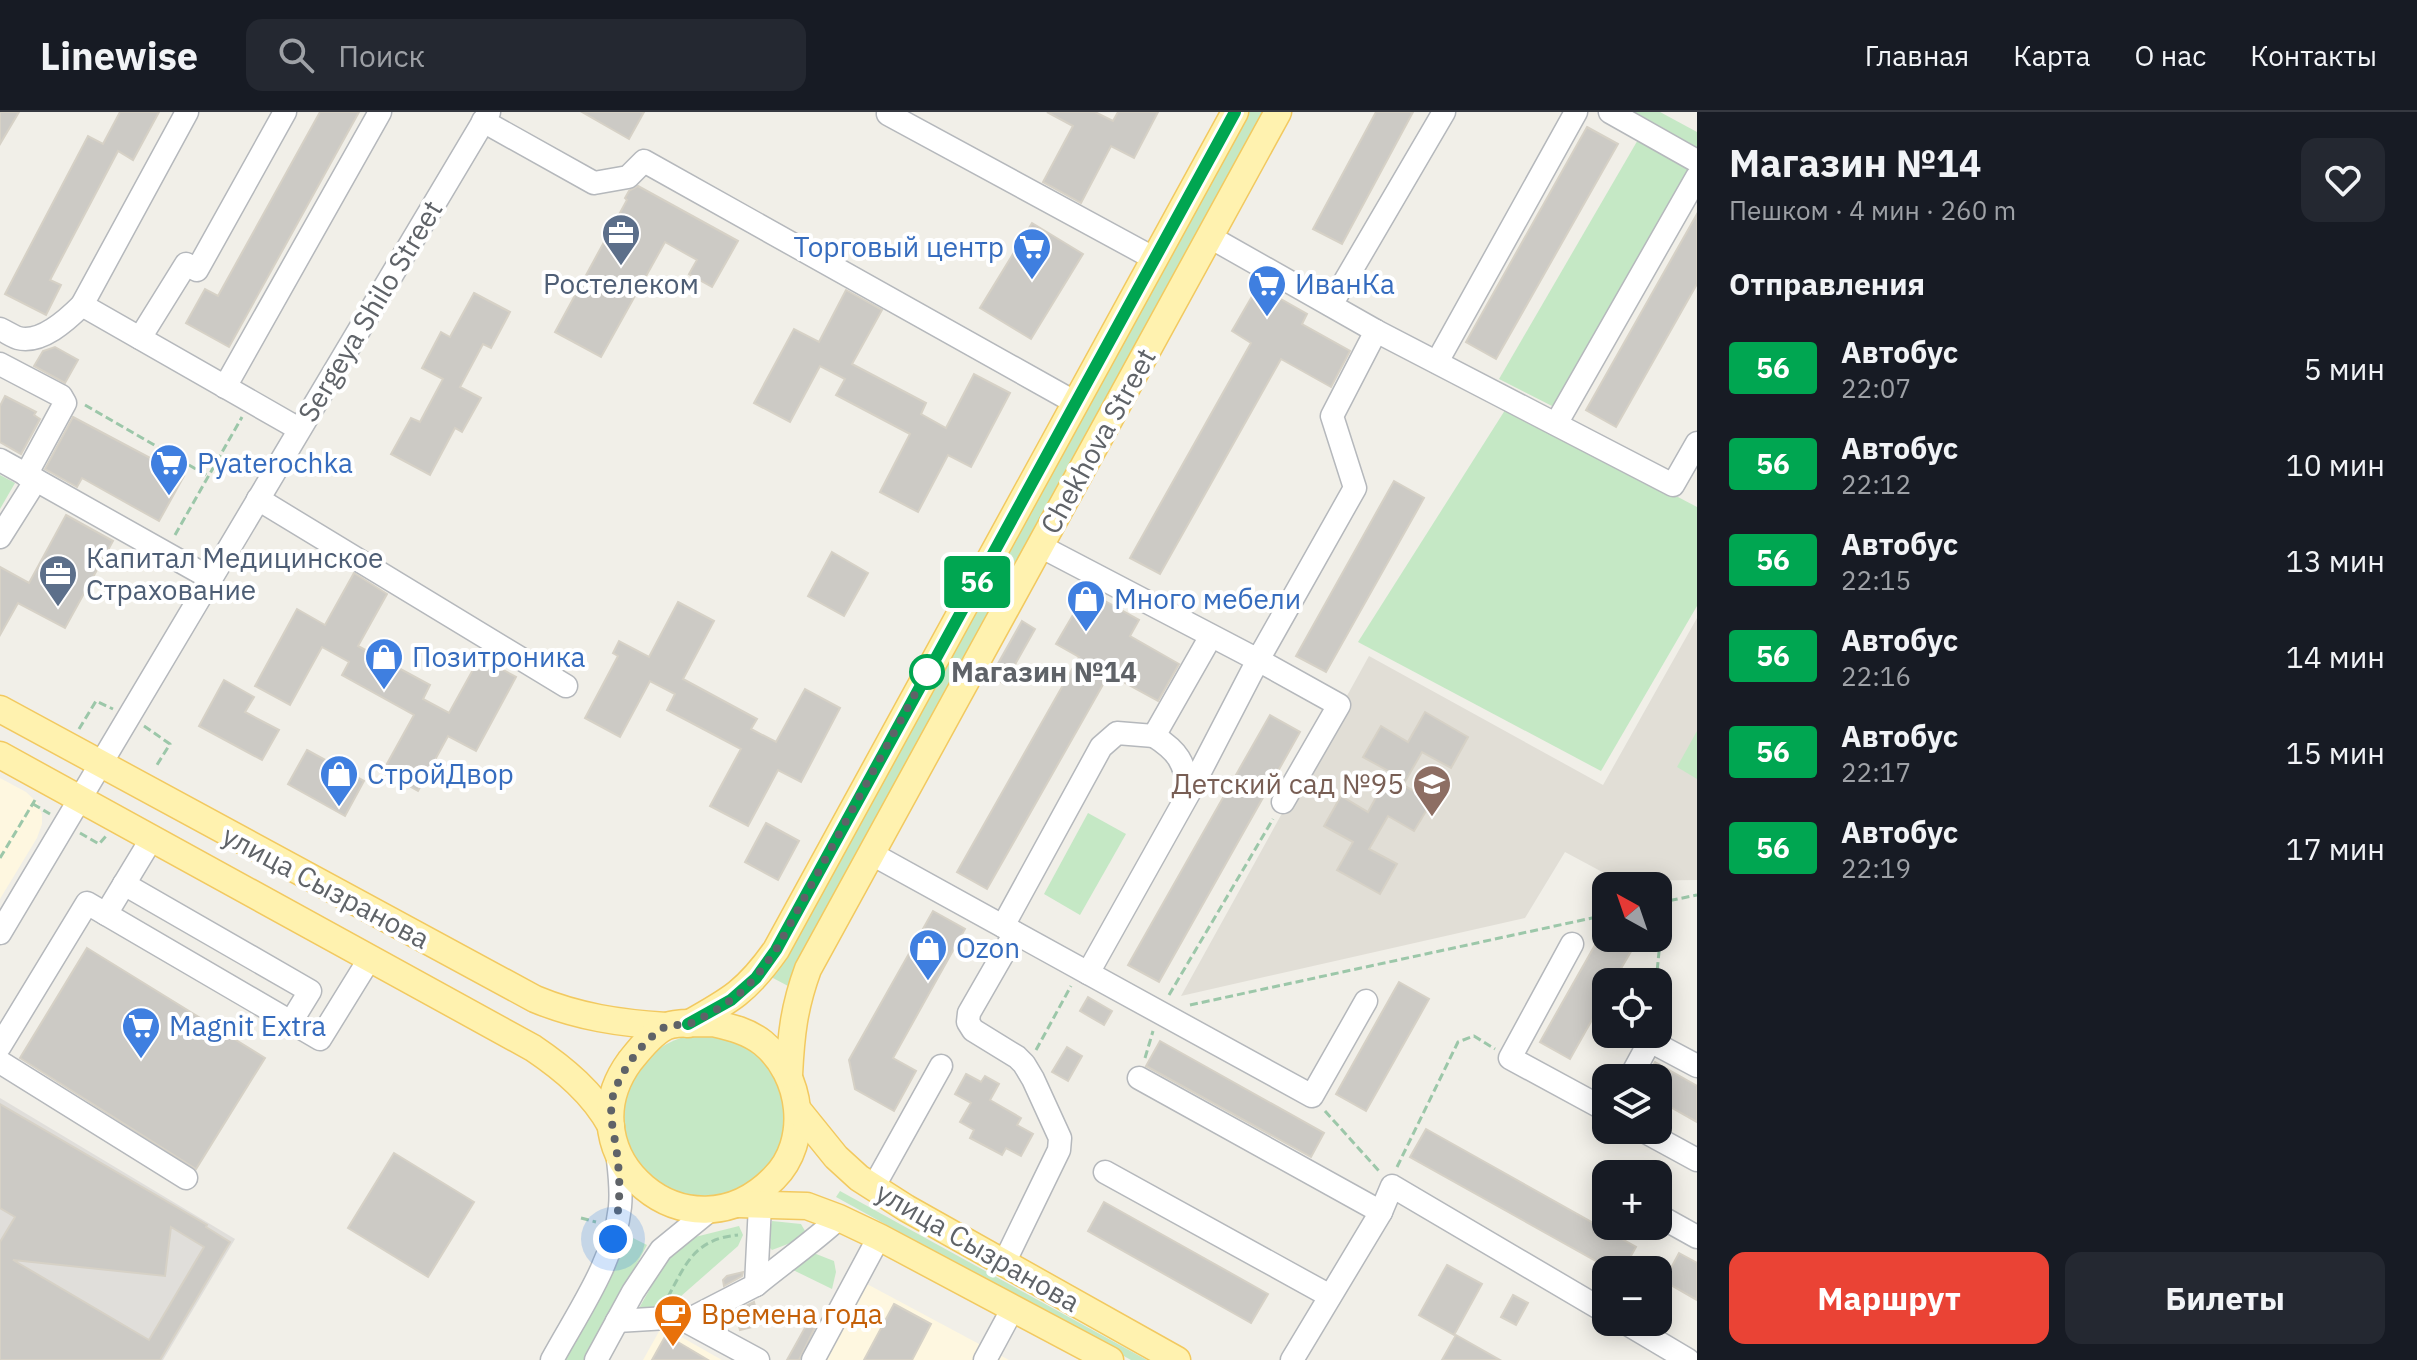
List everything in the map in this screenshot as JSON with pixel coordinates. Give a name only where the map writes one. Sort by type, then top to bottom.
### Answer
[{"type":"main road","name":"Chekhova Street","points":[[677,1025],[731,1000],[756,978],[776,950],[1235,112]]},
{"type":"main road","name":"Chekhova Street","points":[[789,1075],[791,1032],[797,999],[808,969],[1278,112]]},
{"type":"main road","name":"улица Сызранова","points":[[0,709],[535,999],[595,1019],[626,1024],[677,1025]]},
{"type":"main road","name":"улица Сызранова","points":[[0,755],[533,1048],[554,1062],[601,1107],[614,1138]]},
{"type":"main road","points":[[713,1023],[739,1029],[764,1043],[789,1075],[798,1110],[796,1137],[778,1175],[749,1204],[710,1210],[683,1208],[661,1200],[630,1173],[614,1138],[612,1100],[622,1073],[639,1049],[677,1025],[713,1023]]},
{"type":"main road","name":"улица Сызранова","points":[[798,1110],[836,1157],[873,1188],[1177,1360]]},
{"type":"main road","name":"улица Сызранова","points":[[749,1204],[807,1206],[839,1218],[1110,1360]]},
{"type":"street","points":[[0,329],[20,339],[40,335],[65,322],[82,305],[187,112]]},
{"type":"street","points":[[140,338],[186,264],[197,270],[285,112]]},
{"type":"street","points":[[225,387],[380,112]]},
{"type":"street","points":[[1331,305],[1444,112]]},
{"type":"street","points":[[1437,362],[1576,112]]},
{"type":"street","points":[[1610,112],[1697,161]]},
{"type":"street","points":[[888,114],[1155,259]]},
{"type":"street","points":[[486,116],[594,183],[628,177],[650,153],[1076,403]]},
{"type":"street","name":"Sergeya Shilo Street","points":[[0,933],[486,116]]},
{"type":"street","points":[[1556,424],[1697,177]]},
{"type":"street","points":[[1210,237],[1376,331],[1673,485],[1697,443]]},
{"type":"street","points":[[82,305],[299,429]]},
{"type":"street","points":[[1084,971],[1190,791],[1258,660],[1355,488],[1332,416],[1376,331]]},
{"type":"street","points":[[0,364],[61,396],[65,403],[0,537]]},
{"type":"street","points":[[0,460],[210,578]]},
{"type":"street","points":[[258,499],[566,686]]},
{"type":"street","points":[[1040,546],[1339,705],[1283,802]]},
{"type":"street","points":[[1154,736],[1211,636]]},
{"type":"street","points":[[1004,1263],[1059,1150],[1060,1138],[1026,1067],[1017,1057],[973,1030],[968,1022],[969,1013],[1101,747],[1117,733],[1154,736],[1173,748],[1185,769],[1190,791]]},
{"type":"street","points":[[1173,748],[1216,742]]},
{"type":"street","points":[[106,914],[152,838]]},
{"type":"street","points":[[872,854],[1312,1096],[1366,1001]]},
{"type":"street","points":[[124,884],[310,991],[291,1022]]},
{"type":"street","points":[[0,1046],[87,903],[320,1039],[370,958]]},
{"type":"street","points":[[1572,944],[1510,1058],[1592,1102]]},
{"type":"street","points":[[1638,1064],[1650,1041],[1697,1066]]},
{"type":"street","points":[[0,1062],[186,1178]]},
{"type":"street","points":[[873,1188],[941,1066]]},
{"type":"street","points":[[1139,1078],[1381,1212]]},
{"type":"street","points":[[552,1360],[600,1272],[613,1239],[620,1210],[621,1188],[614,1138]]},
{"type":"street","points":[[1668,1144],[1697,1160]]},
{"type":"street","points":[[1105,1172],[1330,1296]]},
{"type":"street","points":[[1292,1360],[1381,1212],[1392,1186],[1592,1304]]},
{"type":"street","points":[[749,1204],[756,1285]]},
{"type":"street","points":[[596,1360],[633,1292],[661,1250],[710,1210]]},
{"type":"street","points":[[686,1321],[756,1285],[789,1257],[811,1244],[839,1218]]},
{"type":"street","points":[[1672,1223],[1697,1237]]},
{"type":"street","points":[[813,1360],[879,1237]]},
{"type":"street","points":[[985,1360],[1013,1308]]},
{"type":"street","points":[[617,1321],[667,1318],[686,1321],[758,1360]]},
{"type":"street","points":[[1648,1336],[1688,1360]]},
{"type":"path","points":[[76,399],[208,476]]},
{"type":"path","points":[[165,553],[251,402]]},
{"type":"path","points":[[0,858],[47,781]]},
{"type":"path","points":[[1139,1078],[1159,1011],[1283,802]]},
{"type":"path","points":[[1672,900],[1697,895]]},
{"type":"path","points":[[1159,1011],[1592,918]]},
{"type":"path","points":[[1026,1067],[1084,971]]},
{"type":"path","points":[[1392,1186],[1395,1169],[1458,1042],[1474,1036],[1510,1058]]},
{"type":"path","points":[[1312,1096],[1392,1186]]},
{"type":"shaded area","name":"Детский сад №95","points":[[1697,618],[1697,880],[1672,880],[1672,872],[1602,872],[1565,852],[1525,918],[1181,996],[1369,656],[1603,785]]},
{"type":"shaded area","points":[[0,778],[26,792],[37,802],[42,824],[37,838],[0,899]]},
{"type":"shaded area","points":[[0,1098],[235,1239],[163,1360],[0,1360]]},
{"type":"shaded area","points":[[867,1284],[1009,1360],[825,1360]]},
{"type":"shaded area","points":[[662,1326],[722,1360],[643,1360]]},
{"type":"green space","points":[[1245,112],[1268,112],[790,987],[771,977]]},
{"type":"green space","points":[[1612,112],[1660,112],[1697,132],[1697,157]]},
{"type":"green space","points":[[1639,138],[1694,170],[1556,408],[1499,379]]},
{"type":"green space","points":[[1507,407],[1697,507],[1697,606],[1601,771],[1358,642]]},
{"type":"green space","points":[[0,475],[15,483],[0,509]]},
{"type":"green space","points":[[1697,731],[1697,779],[1677,767]]},
{"type":"green space","points":[[1088,813],[1126,834],[1080,915],[1044,894]]},
{"type":"green space","points":[[706,1034],[737,1040],[764,1058],[782,1085],[788,1116],[782,1147],[764,1174],[737,1192],[706,1198],[675,1192],[648,1174],[630,1147],[624,1116],[630,1085],[648,1058],[675,1040]]},
{"type":"green space","points":[[840,1191],[1147,1360],[1131,1360],[836,1197]]},
{"type":"green space","points":[[772,1221],[801,1224],[805,1231],[801,1239],[772,1250],[766,1244]]},
{"type":"green space","points":[[739,1226],[743,1235],[738,1246],[672,1304],[655,1310],[638,1310],[672,1250],[683,1240]]},
{"type":"green space","points":[[627,1235],[647,1245],[585,1360],[559,1360]]},
{"type":"green space","points":[[811,1252],[834,1261],[836,1272],[832,1289],[791,1269]]},
{"type":"building","points":[[0,112],[19,112],[0,144]]},
{"type":"building","points":[[120,112],[159,112],[133,160],[118,151],[50,280],[61,285],[46,315],[5,294],[88,136],[103,144]]},
{"type":"building","points":[[320,112],[359,112],[229,347],[186,323],[205,289],[218,296]]},
{"type":"building","points":[[582,112],[644,112],[629,139]]},
{"type":"building","points":[[1047,112],[1095,112],[1113,121],[1118,112],[1158,112],[1134,158],[1111,146],[1081,203],[1043,182],[1073,126]]},
{"type":"building","points":[[1376,112],[1413,112],[1342,244],[1313,229]]},
{"type":"building","points":[[1587,127],[1618,144],[1496,359],[1466,342]]},
{"type":"building","name":"Ростелеком","points":[[638,186],[738,241],[712,287],[689,274],[697,260],[665,242],[601,357],[555,332],[627,200],[625,198],[629,191]]},
{"type":"building","points":[[1697,214],[1697,284],[1616,427],[1586,410]]},
{"type":"building","name":"Торговый центр","points":[[1032,223],[1083,254],[1031,339],[980,308]]},
{"type":"building","points":[[1258,286],[1307,314],[1302,324],[1350,351],[1331,387],[1281,359],[1160,574],[1130,558],[1251,343],[1232,331]]},
{"type":"building","points":[[846,290],[882,310],[852,364],[926,403],[921,414],[946,428],[974,374],[1010,393],[971,467],[948,455],[918,512],[880,492],[910,434],[836,395],[845,379],[820,366],[790,422],[754,403],[794,329],[819,342]]},
{"type":"building","points":[[474,293],[510,312],[491,348],[483,344],[460,387],[481,398],[462,432],[455,428],[430,475],[391,454],[411,418],[420,422],[443,379],[422,368],[441,332],[450,337]]},
{"type":"building","points":[[55,347],[78,360],[65,383],[34,366],[43,351]]},
{"type":"building","points":[[5,396],[36,412],[34,415],[40,419],[21,454],[0,442],[0,406]]},
{"type":"building","points":[[73,417],[184,476],[159,521],[82,478],[77,487],[45,469]]},
{"type":"building","points":[[1394,481],[1424,498],[1326,672],[1296,656]]},
{"type":"building","points":[[66,515],[113,541],[65,628],[18,603],[0,635],[0,567],[29,583]]},
{"type":"building","points":[[832,552],[868,573],[844,616],[808,596]]},
{"type":"building","points":[[354,573],[387,594],[358,646],[430,685],[423,699],[449,713],[480,657],[516,677],[476,751],[448,736],[418,791],[383,771],[414,715],[342,675],[349,662],[322,647],[290,705],[255,686],[297,609],[325,625]]},
{"type":"building","points":[[1087,591],[1139,620],[1130,636],[1179,664],[1158,701],[1109,674],[987,889],[957,872],[1079,657],[1056,644]]},
{"type":"building","points":[[678,602],[714,621],[683,679],[757,719],[751,729],[776,742],[805,689],[840,708],[801,782],[778,770],[748,826],[710,806],[741,749],[667,710],[675,694],[650,681],[620,737],[585,718],[618,656],[613,653],[619,641],[649,657]]},
{"type":"building","points":[[1022,621],[1035,629],[1004,684],[991,676]]},
{"type":"building","points":[[224,680],[254,697],[245,712],[279,730],[262,760],[199,726]]},
{"type":"building","points":[[1425,712],[1468,737],[1451,768],[1422,752],[1403,785],[1432,801],[1414,831],[1388,816],[1369,849],[1397,864],[1380,894],[1337,870],[1353,842],[1324,826],[1341,796],[1368,812],[1390,772],[1363,757],[1381,726],[1408,742]]},
{"type":"building","points":[[1270,715],[1300,732],[1159,982],[1128,965]]},
{"type":"building","points":[[307,750],[364,781],[345,816],[288,784]]},
{"type":"building","points":[[766,823],[799,841],[778,880],[745,862]]},
{"type":"building","points":[[933,911],[965,929],[893,1058],[916,1071],[894,1111],[855,1089],[849,1060]]},
{"type":"building","name":"Magnit Extra","points":[[87,948],[265,1058],[196,1169],[20,1058]]},
{"type":"building","points":[[1592,950],[1631,952],[1621,968],[1592,968],[1592,1020],[1570,1059],[1540,1042]]},
{"type":"building","points":[[1399,982],[1429,999],[1366,1111],[1336,1094]]},
{"type":"building","points":[[1088,997],[1112,1011],[1104,1025],[1080,1011]]},
{"type":"building","points":[[1160,1041],[1324,1133],[1311,1157],[1146,1066]]},
{"type":"building","points":[[1067,1047],[1082,1056],[1068,1081],[1052,1072]]},
{"type":"building","points":[[1672,1072],[1697,1086],[1697,1122],[1672,1108]]},
{"type":"building","points":[[966,1074],[981,1082],[985,1076],[999,1084],[990,1100],[1021,1118],[1017,1125],[1033,1134],[1021,1156],[1006,1148],[1002,1155],[970,1138],[974,1130],[960,1122],[971,1103],[955,1094]]},
{"type":"building","points":[[0,1104],[207,1225],[230,1242],[160,1360],[0,1360],[0,1242],[15,1217],[0,1208]],"holes":[[[171,1227],[204,1247],[149,1340],[13,1260],[165,1276]]]},
{"type":"building","points":[[1426,1129],[1592,1222],[1592,1240],[1624,1240],[1636,1247],[1631,1256],[1592,1256],[1592,1259],[1410,1157]]},
{"type":"building","points":[[394,1153],[474,1202],[428,1277],[348,1228]]},
{"type":"building","points":[[1104,1202],[1268,1294],[1251,1323],[1088,1231]]},
{"type":"building","points":[[1679,1253],[1697,1263],[1697,1300],[1672,1286],[1672,1266]]},
{"type":"building","points":[[1447,1265],[1482,1284],[1454,1335],[1419,1315]]},
{"type":"building","points":[[743,1272],[742,1276],[724,1286],[723,1280],[727,1276]]},
{"type":"building","points":[[1513,1295],[1528,1303],[1516,1325],[1501,1317]]},
{"type":"building","points":[[754,1302],[756,1326],[740,1330],[737,1319],[733,1320],[731,1313]]},
{"type":"building","points":[[894,1304],[931,1324],[912,1360],[864,1360]]},
{"type":"building","points":[[811,1317],[818,1321],[799,1360],[787,1360]]},
{"type":"building","name":"Времена года","points":[[666,1335],[708,1360],[652,1360]]},
{"type":"building","points":[[1456,1335],[1500,1360],[1442,1360]]},
{"type":"bus line","name":"56","points":[[688,1024],[731,1000],[756,978],[776,950],[1235,112]]},
{"type":"place","name":"Ростелеком","points":[[621,267]]},
{"type":"place","name":"Торговый центр","points":[[1032,281]]},
{"type":"place","name":"ИванКа","points":[[1267,318]]},
{"type":"place","name":"Pyaterochka","points":[[169,497]]},
{"type":"place","name":"Капитал Медицинское Страхование","points":[[58,608]]},
{"type":"place","name":"Много мебели","points":[[1086,633]]},
{"type":"place","name":"Магазин №14","points":[[927,672]]},
{"type":"place","name":"Позитроника","points":[[384,691]]},
{"type":"place","name":"СтройДвор","points":[[339,808]]},
{"type":"place","name":"Детский сад №95","points":[[1432,818]]},
{"type":"place","name":"Ozon","points":[[928,982]]},
{"type":"place","name":"Magnit Extra","points":[[141,1060]]},
{"type":"place","name":"Времена года","points":[[673,1348]]},
{"type":"route","points":[[613,1239],[620,1210],[621,1188],[611,1126],[612,1100],[622,1073],[639,1049],[666,1026],[688,1024],[731,1000],[756,978],[776,950],[927,672]]}]
